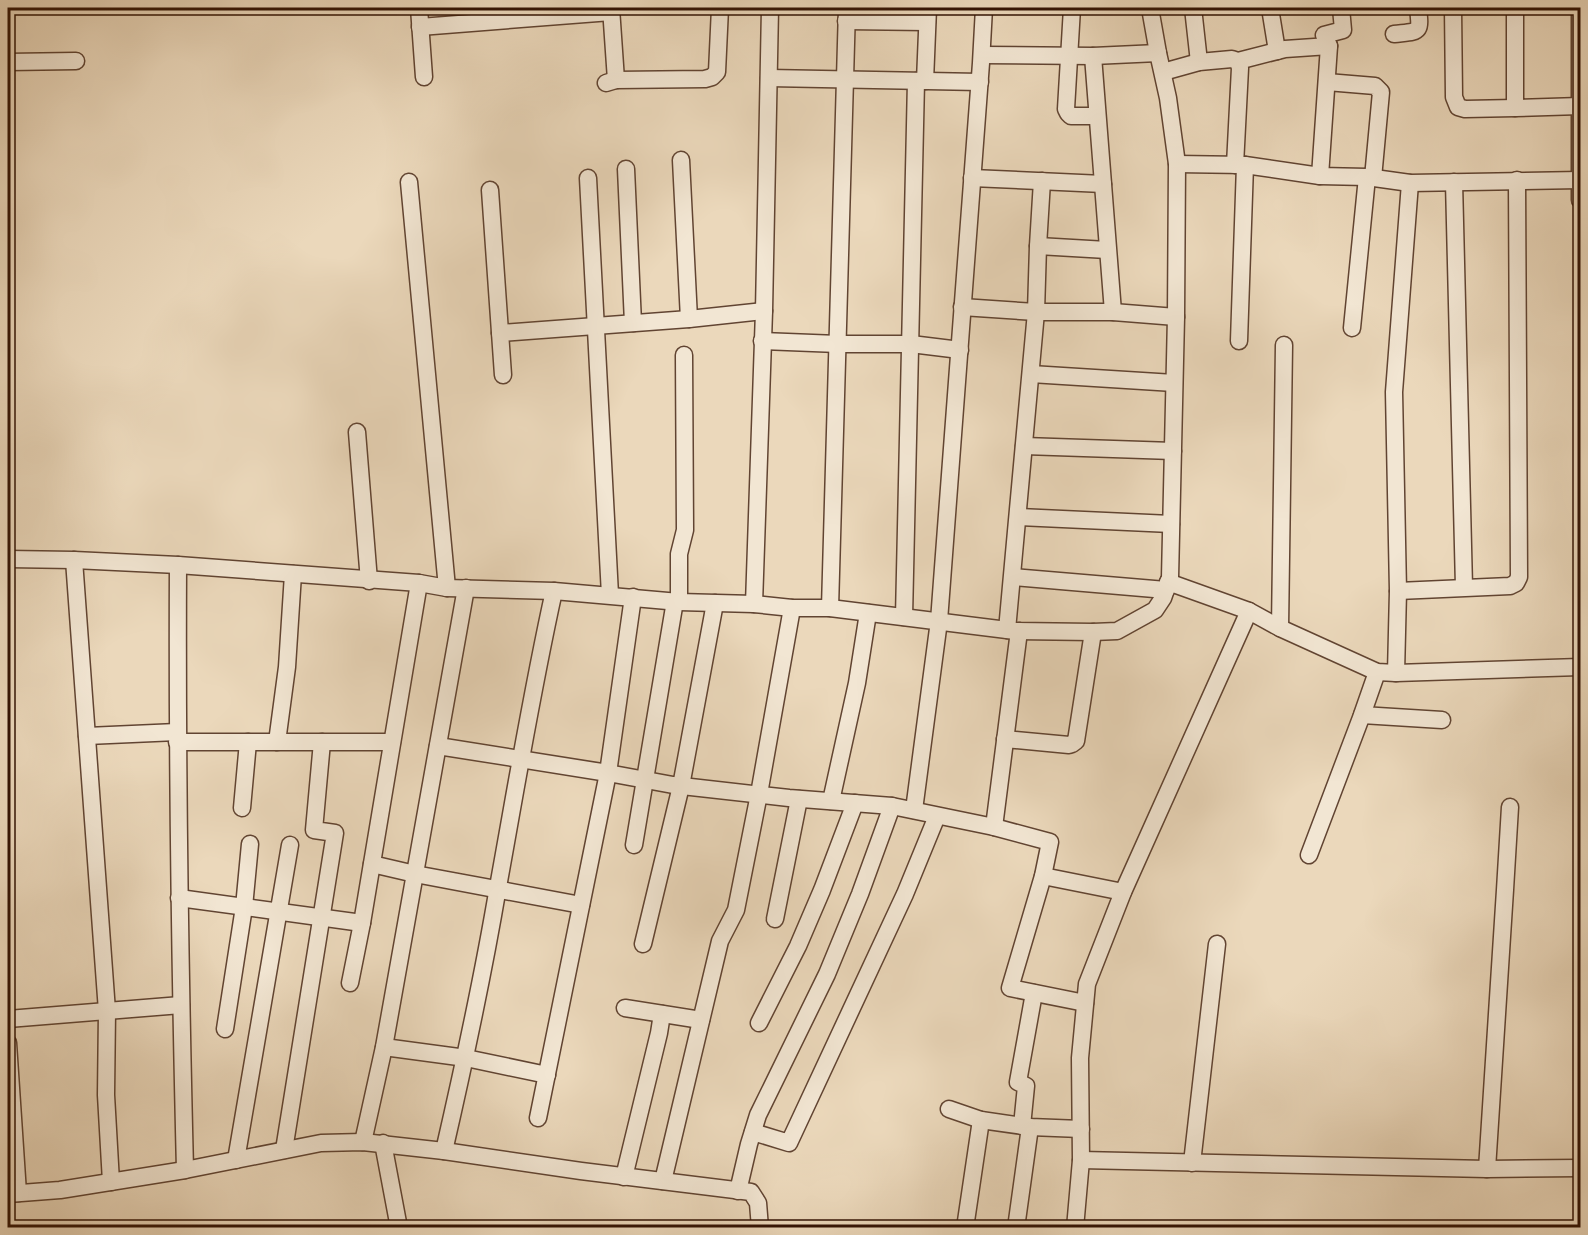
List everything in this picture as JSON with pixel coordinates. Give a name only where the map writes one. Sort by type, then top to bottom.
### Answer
[{"type":"street","points":[[419,8],[424,76]]},
{"type":"street","points":[[420,27],[611,10],[611,82],[705,79],[717,72],[720,8]]},
{"type":"street","points":[[754,604],[764,311],[770,8]]},
{"type":"street","points":[[915,810],[939,621],[984,8]]},
{"type":"street","points":[[1072,8],[1066,109],[1071,116],[1097,116]]},
{"type":"street","points":[[8,559],[178,565],[419,583],[447,588],[554,591],[677,602],[830,608],[1013,631],[1117,631],[1155,610],[1163,598],[1170,578],[1177,164],[1163,72],[1150,8]]},
{"type":"street","points":[[1193,8],[1199,62]]},
{"type":"street","points":[[1270,8],[1277,51]]},
{"type":"street","points":[[1320,176],[1329,46],[1324,34],[1343,30],[1341,8]]},
{"type":"street","points":[[1394,34],[1414,32],[1419,29],[1418,8]]},
{"type":"street","points":[[1453,8],[1454,97],[1458,107],[1465,109],[1580,106]]},
{"type":"street","points":[[1515,8],[1515,108]]},
{"type":"street","points":[[1580,8],[1581,200]]},
{"type":"street","points":[[830,608],[846,14],[928,15],[921,81],[904,618]]},
{"type":"street","points":[[1163,72],[1199,62],[1232,59],[1238,61],[1277,51],[1329,46]]},
{"type":"street","points":[[981,55],[1093,57],[1158,53]]},
{"type":"street","points":[[1093,57],[1113,312]]},
{"type":"street","points":[[8,62],[76,61]]},
{"type":"street","points":[[1238,61],[1240,68],[1239,341]]},
{"type":"street","points":[[769,78],[980,82]]},
{"type":"street","points":[[1326,82],[1375,86],[1381,92],[1352,328]]},
{"type":"street","points":[[681,160],[689,319]]},
{"type":"street","points":[[1177,164],[1240,165],[1320,176],[1370,178],[1410,183],[1580,180]]},
{"type":"street","points":[[626,168],[633,323]]},
{"type":"street","points":[[588,178],[610,595]]},
{"type":"street","points":[[972,178],[1103,184]]},
{"type":"street","points":[[1398,591],[1510,586],[1516,583],[1519,577],[1517,180]]},
{"type":"street","points":[[994,827],[1005,739],[1013,631],[1013,577],[1036,312],[1042,181]]},
{"type":"street","points":[[409,182],[447,588]]},
{"type":"street","points":[[1454,182],[1464,587]]},
{"type":"street","points":[[1396,673],[1398,591],[1394,392],[1410,183]]},
{"type":"street","points":[[490,190],[503,375]]},
{"type":"street","points":[[1038,246],[1107,250]]},
{"type":"street","points":[[962,307],[1036,312],[1113,312],[1176,317]]},
{"type":"street","points":[[500,333],[764,311]]},
{"type":"street","points":[[762,341],[911,344],[960,350]]},
{"type":"street","points":[[1280,628],[1284,345]]},
{"type":"street","points":[[634,845],[677,602],[679,554],[685,530],[684,355]]},
{"type":"street","points":[[1031,374],[1174,383]]},
{"type":"street","points":[[357,432],[369,581]]},
{"type":"street","points":[[1024,446],[1173,451]]},
{"type":"street","points":[[1018,517],[1171,524]]},
{"type":"street","points":[[74,560],[107,1011],[106,1095],[111,1182]]},
{"type":"street","points":[[178,565],[178,898],[185,1170]]},
{"type":"street","points":[[277,742],[286,667],[293,574]]},
{"type":"street","points":[[1013,577],[1167,586],[1249,611],[1280,628],[1377,672],[1581,667]]},
{"type":"street","points":[[350,983],[419,583]]},
{"type":"street","points":[[363,1142],[384,1047],[466,588]]},
{"type":"street","points":[[444,1151],[466,1058],[536,671],[554,591]]},
{"type":"street","points":[[538,1118],[608,773],[633,597]]},
{"type":"street","points":[[643,944],[681,786],[715,603]]},
{"type":"street","points":[[663,1181],[720,941],[736,910],[792,608]]},
{"type":"street","points":[[1075,1227],[1081,1160],[1080,1058],[1087,984],[1124,892],[1249,611]]},
{"type":"street","points":[[831,801],[857,683],[868,613]]},
{"type":"street","points":[[1005,739],[1069,745],[1076,741],[1093,632]]},
{"type":"street","points":[[1309,855],[1377,672]]},
{"type":"street","points":[[1362,715],[1442,720]]},
{"type":"street","points":[[87,736],[177,737],[248,742],[392,742]]},
{"type":"street","points":[[242,808],[248,742]]},
{"type":"street","points":[[284,1150],[335,832],[314,830],[322,742]]},
{"type":"street","points":[[438,746],[681,786],[799,799],[892,806],[994,827],[1050,842],[1043,876],[1010,988],[1085,1004]]},
{"type":"street","points":[[775,919],[799,799]]},
{"type":"street","points":[[759,1023],[798,946],[855,803]]},
{"type":"street","points":[[738,1191],[758,1115],[827,974],[860,894],[892,806]]},
{"type":"street","points":[[1486,1169],[1510,807]]},
{"type":"street","points":[[753,1132],[789,1143],[905,894],[937,816]]},
{"type":"street","points":[[225,1029],[244,907],[250,844]]},
{"type":"street","points":[[236,1160],[290,845]]},
{"type":"street","points":[[372,864],[581,905]]},
{"type":"street","points":[[1043,876],[1124,892]]},
{"type":"street","points":[[178,898],[362,923]]},
{"type":"street","points":[[1192,1163],[1217,944]]},
{"type":"street","points":[[1016,1227],[1026,1126],[1026,1086],[1018,1082],[1034,993]]},
{"type":"street","points":[[8,1019],[181,1005]]},
{"type":"street","points":[[625,1008],[701,1020]]},
{"type":"street","points":[[624,1177],[662,1014]]},
{"type":"street","points":[[8,1043],[13,1194],[60,1190],[185,1170],[321,1143],[363,1142],[751,1192],[758,1203],[760,1227]]},
{"type":"street","points":[[384,1047],[466,1058],[547,1075]]},
{"type":"street","points":[[949,1109],[981,1120],[1026,1126],[1081,1129]]},
{"type":"street","points":[[965,1227],[981,1120]]},
{"type":"street","points":[[383,1143],[399,1227]]},
{"type":"street","points":[[1081,1160],[1486,1169],[1581,1168]]}]
